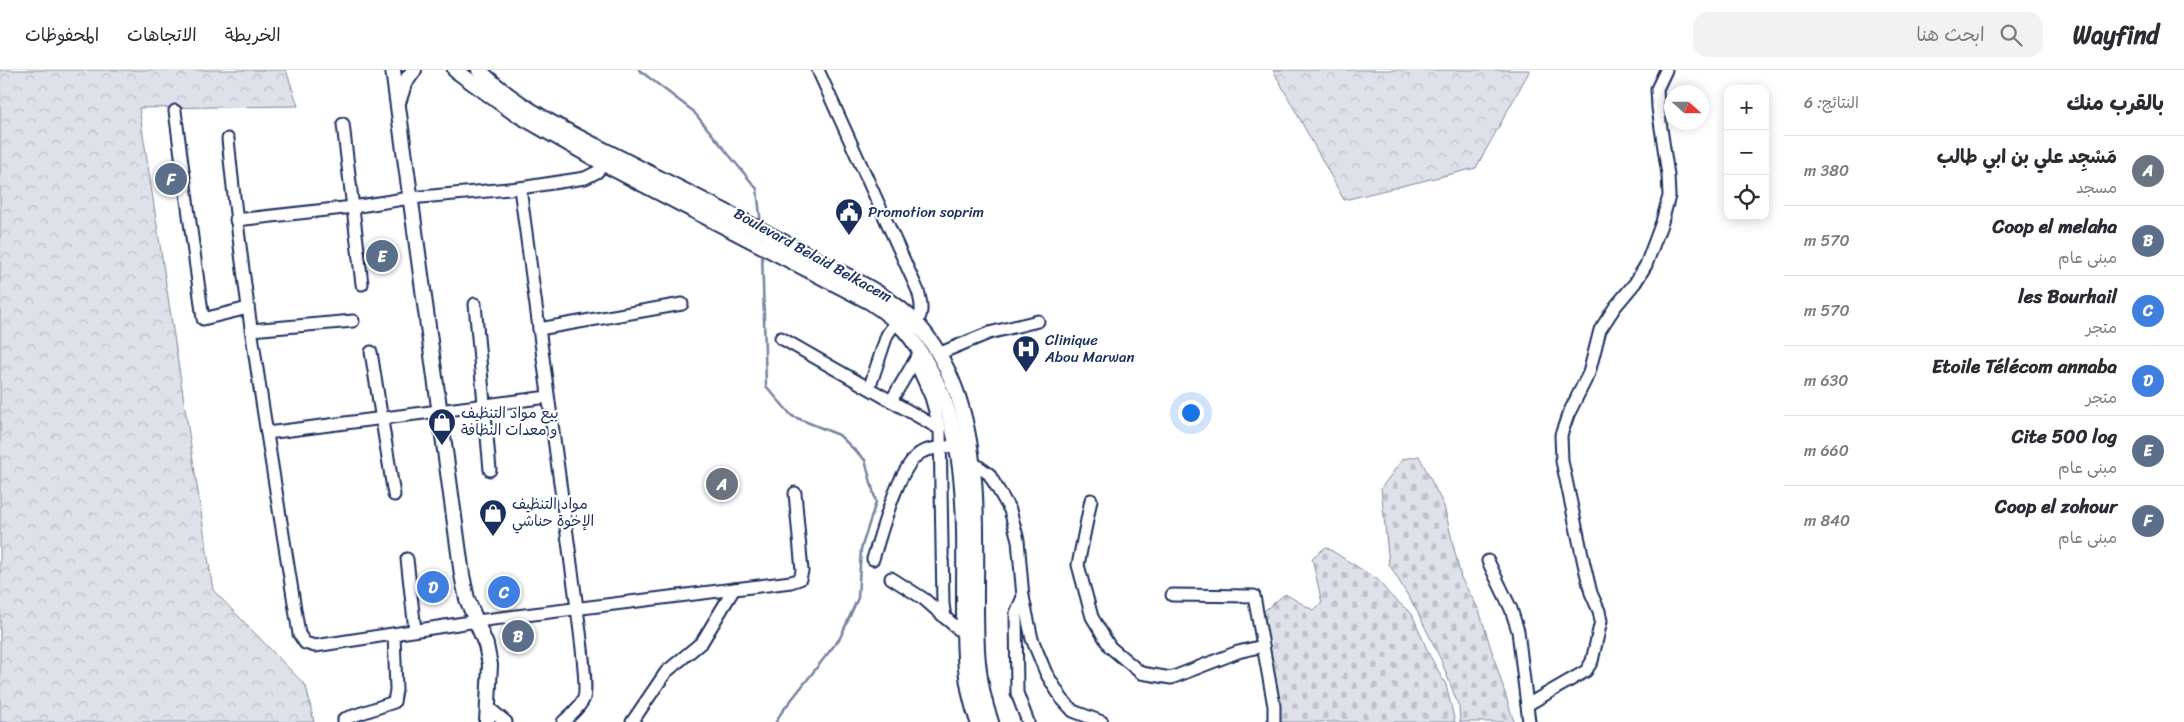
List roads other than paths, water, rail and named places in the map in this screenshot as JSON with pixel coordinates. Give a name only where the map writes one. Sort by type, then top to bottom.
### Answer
[{"type":"main road","points":[[394,70],[394,82],[399,100],[410,198],[462,575],[467,598],[486,645],[490,665],[488,715]]},
{"type":"main road","points":[[399,100],[404,84],[414,70]]},
{"type":"main road","name":"Boulevard Belaid Belkacem","points":[[455,70],[514,112],[604,164],[748,230]]},
{"type":"main road","name":"Boulevard Belaid Belkacem","points":[[479,70],[512,98],[563,128],[748,230],[877,292],[938,354],[956,391],[972,462],[976,501],[976,649],[983,701],[991,722]]},
{"type":"main road","name":"Boulevard Belaid Belkacem","points":[[912,328],[918,356],[944,397],[960,462],[963,497],[964,634],[967,687],[978,722]]},
{"type":"street","points":[[818,70],[918,291],[922,307],[912,328]]},
{"type":"street","points":[[1527,705],[1586,670],[1592,661],[1601,621],[1599,610],[1591,593],[1584,564],[1562,461],[1561,435],[1568,415],[1589,373],[1600,330],[1646,265],[1662,222],[1669,196],[1657,89],[1666,70]]},
{"type":"street","points":[[176,111],[203,319],[248,308]]},
{"type":"street","points":[[343,124],[362,284]]},
{"type":"street","points":[[228,139],[236,220],[251,330],[299,634],[305,643],[315,646],[477,621],[791,582],[800,579],[802,570],[795,493]]},
{"type":"street","points":[[236,220],[353,207],[410,198],[520,188],[585,178],[597,172],[604,164]]},
{"type":"street","points":[[520,188],[577,608],[584,697],[581,704],[563,722]]},
{"type":"street","points":[[475,304],[490,470]]},
{"type":"street","points":[[539,329],[682,304]]},
{"type":"street","points":[[872,380],[887,335],[900,316]]},
{"type":"street","points":[[251,330],[352,321]]},
{"type":"street","points":[[938,354],[990,333],[1038,321]]},
{"type":"street","points":[[781,338],[940,429]]},
{"type":"street","points":[[371,352],[394,495]]},
{"type":"street","points":[[891,401],[918,356]]},
{"type":"street","points":[[918,356],[940,429],[945,618]]},
{"type":"street","points":[[267,433],[548,397]]},
{"type":"street","points":[[872,559],[900,479],[921,452],[939,447],[956,446]]},
{"type":"street","points":[[972,462],[988,474],[1010,510],[1018,540],[1023,597],[1032,639],[1046,672],[1062,699],[1073,711],[1102,722]]},
{"type":"street","points":[[1091,500],[1078,565],[1092,617],[1110,647],[1141,673],[1171,678],[1238,652],[1263,646]]},
{"type":"street","points":[[407,559],[415,630]]},
{"type":"street","points":[[1488,561],[1512,609],[1518,631],[1529,722]]},
{"type":"street","points":[[891,578],[924,598],[964,634]]},
{"type":"street","points":[[632,722],[666,672],[702,642],[734,589]]},
{"type":"street","points":[[1172,595],[1254,596],[1274,706],[1274,722]]},
{"type":"street","points":[[1023,597],[1016,613],[1017,694],[1028,722]]},
{"type":"street","points":[[344,722],[344,719],[358,713],[394,702],[396,690],[394,634]]},
{"type":"street","points":[[488,715],[506,722]]},
{"type":"waterway","points":[[639,70],[693,111],[757,189],[761,225]]},
{"type":"waterway","points":[[762,251],[766,386],[792,416],[839,435],[865,460],[876,502],[861,549],[858,598],[840,638],[776,722]]},
{"type":"place","name":"Coop el zohour","points":[[171,179]]},
{"type":"place","name":"Promotion soprim","points":[[849,236]]},
{"type":"place","name":"Cite 500 log","points":[[382,256]]},
{"type":"place","name":"Clinique Abou Marwan","points":[[1026,373]]},
{"type":"place","name":"بيع مواد التنظيف و معدات النظافة","points":[[442,446]]},
{"type":"place","name":"مَسْجِد علي بن ابي طالب","points":[[722,484]]},
{"type":"place","name":"مواد التنظيف الإخوة حناشي","points":[[493,537]]},
{"type":"place","name":"Etoile Télécom annaba","points":[[433,587]]},
{"type":"place","name":"les Bourhail","points":[[504,592]]},
{"type":"place","name":"Coop el melaha","points":[[518,636]]}]
